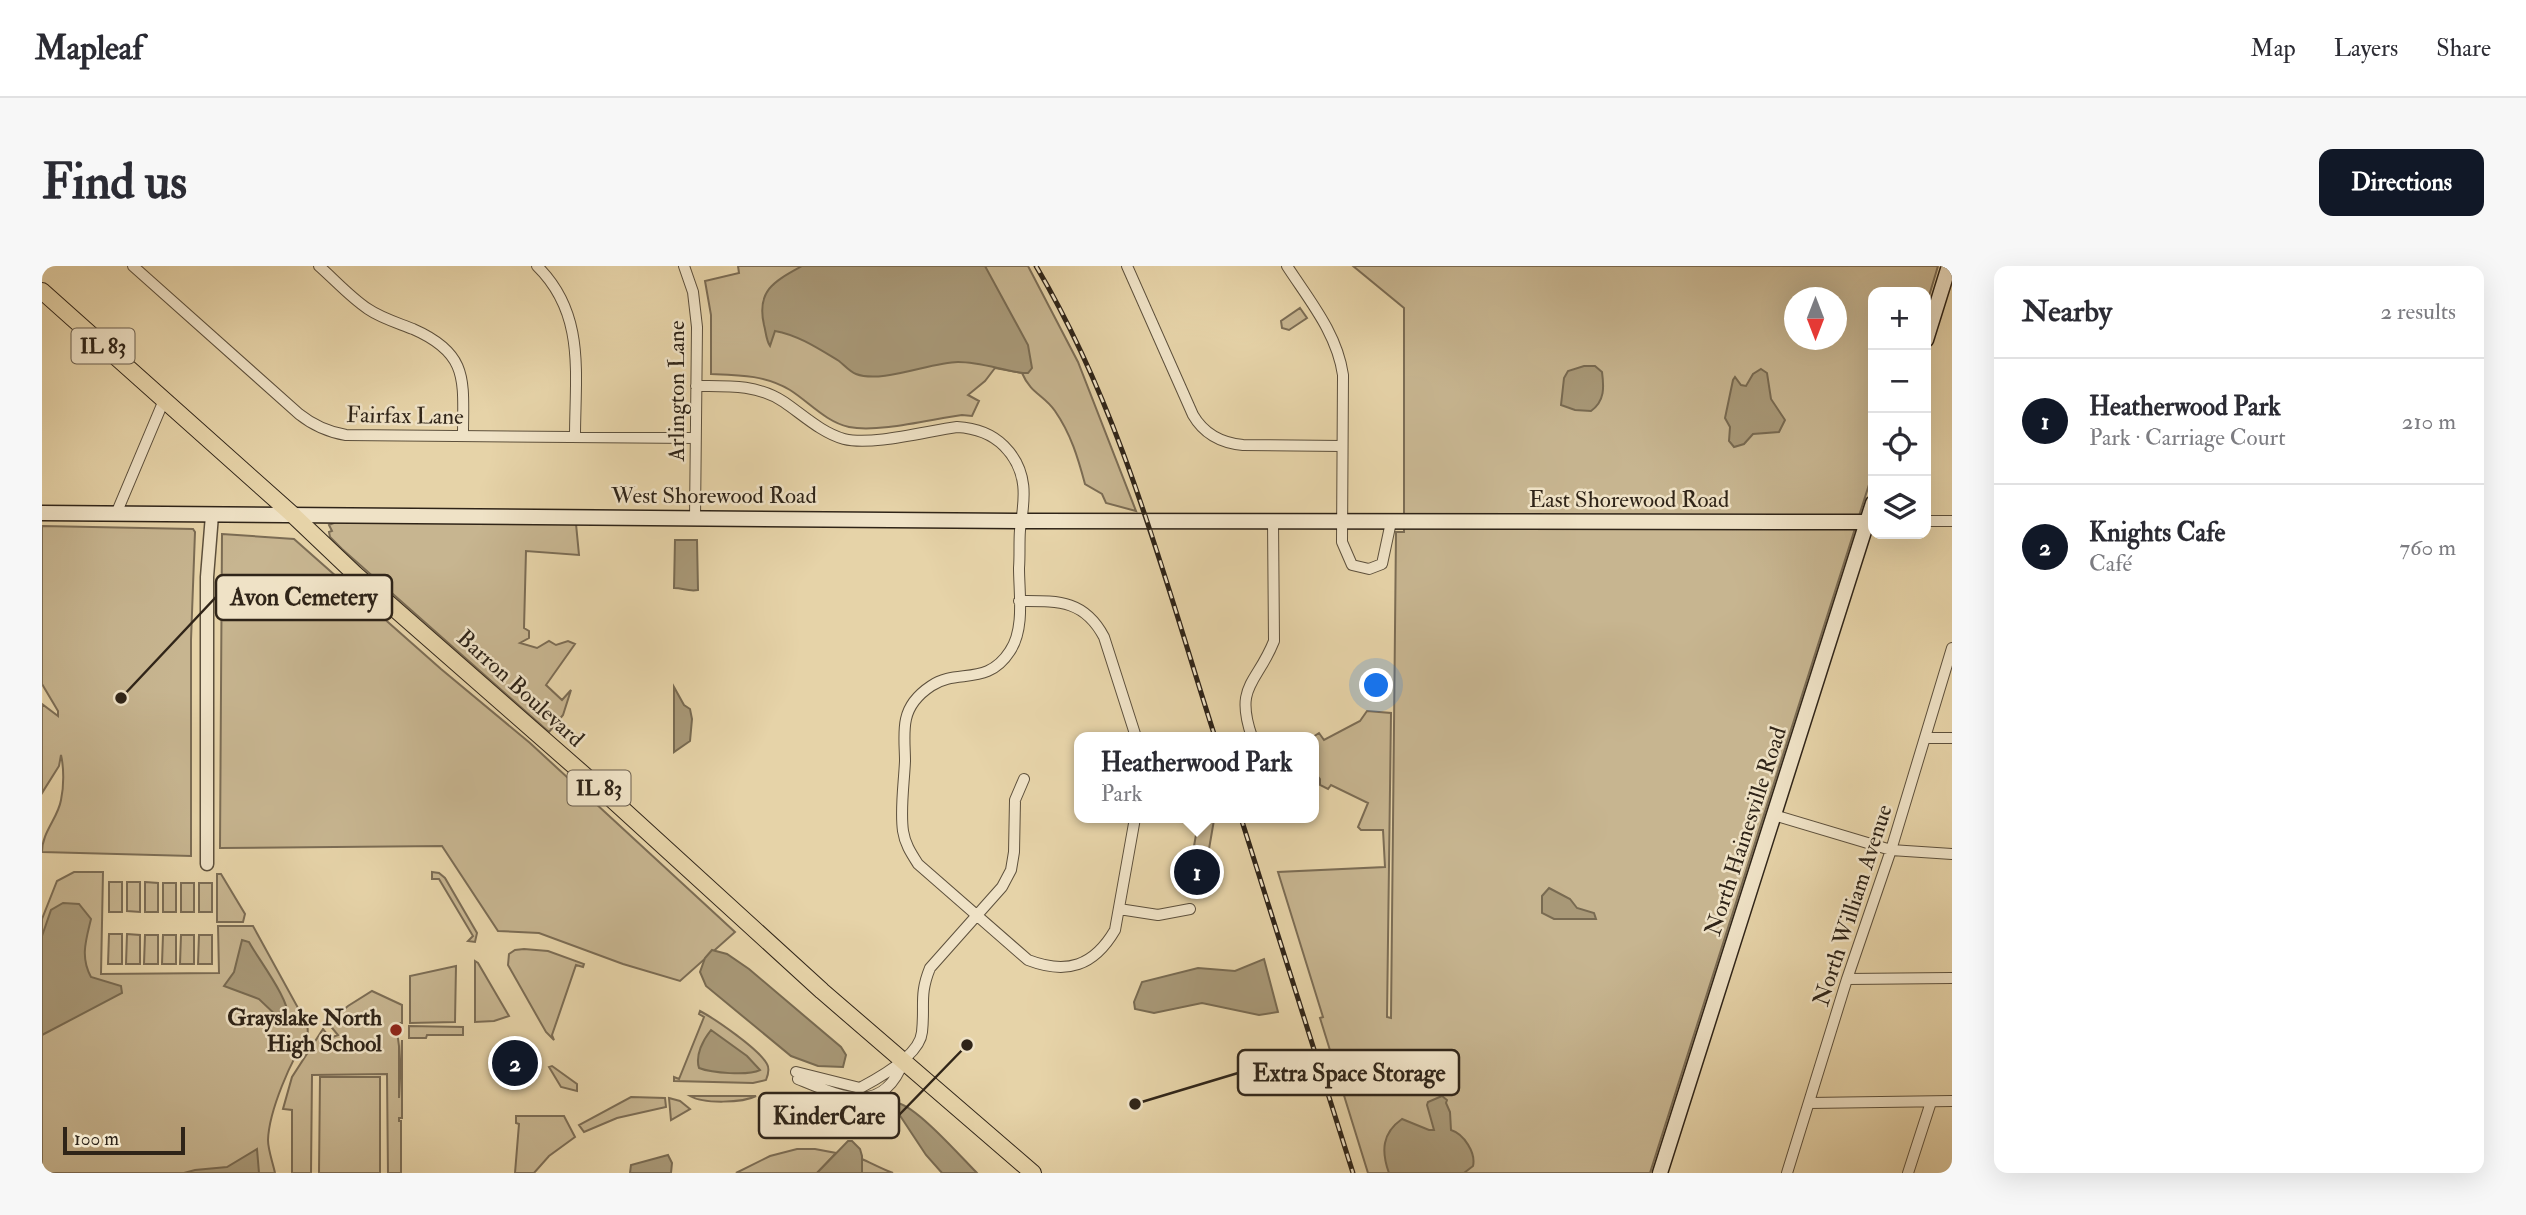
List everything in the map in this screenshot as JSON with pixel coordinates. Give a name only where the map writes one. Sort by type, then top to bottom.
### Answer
[{"type":"main road","points":[[1931,324],[1949,266]]},
{"type":"main road","name":"Barron Boulevard","points":[[42,291],[293,515],[355,574],[597,786],[805,976],[1033,1173]]},
{"type":"main road","name":"West Shorewood Road","points":[[42,513],[1388,522]]},
{"type":"main road","name":"East Shorewood Road","points":[[1388,522],[1868,522]]},
{"type":"main road","name":"North Hainesville Road","points":[[1660,1173],[1868,528]]},
{"type":"street","name":"Fairfax Lane","points":[[133,266],[310,423],[334,433],[695,438]]},
{"type":"street","points":[[319,266],[367,309],[425,335],[450,352],[461,372],[463,382],[463,436]]},
{"type":"street","points":[[537,266],[559,292],[572,322],[575,346],[575,437]]},
{"type":"street","name":"Arlington Lane","points":[[684,266],[693,292],[696,312],[695,518]]},
{"type":"street","points":[[1127,266],[1199,425],[1220,440],[1234,444],[1342,446]]},
{"type":"street","points":[[1287,266],[1328,328],[1337,349],[1343,375],[1342,542],[1352,565],[1369,569],[1382,564],[1388,522]]},
{"type":"street","points":[[696,386],[744,386],[757,389],[782,401],[826,431],[854,440],[957,427],[985,432],[1009,451],[1020,468],[1024,487],[1020,532],[1018,633],[1011,650],[999,664],[984,673],[967,678],[945,679],[931,686],[913,701],[906,719],[903,829],[908,849],[918,864],[1028,960],[1041,965],[1060,967],[1079,964],[1093,958],[1115,930],[1134,823]]},
{"type":"street","points":[[116,514],[164,400]]},
{"type":"street","points":[[204,864],[208,514]]},
{"type":"street","points":[[1251,732],[1244,706],[1248,687],[1268,656],[1273,641],[1273,521]]},
{"type":"street","points":[[1931,521],[1952,521]]},
{"type":"street","points":[[1019,601],[1050,600],[1068,604],[1083,610],[1096,623],[1104,637],[1134,732]]},
{"type":"street","name":"North William Avenue","points":[[1787,1173],[1847,979],[1891,850],[1952,648]]},
{"type":"street","points":[[1926,738],[1952,738]]},
{"type":"street","points":[[795,1075],[860,1088],[904,1060],[919,1044],[922,1033],[921,998],[930,968],[1002,887],[1011,870],[1015,800],[1024,779]]},
{"type":"street","points":[[1774,815],[1891,850],[1952,855]]},
{"type":"street","points":[[1119,909],[1158,915],[1190,909]]},
{"type":"street","points":[[1847,979],[1952,978]]},
{"type":"street","points":[[1808,1103],[1952,1101]]},
{"type":"street","points":[[1908,1173],[1931,1102]]},
{"type":"shaded area","points":[[738,266],[1028,266],[1078,362],[1136,511],[1106,503],[1102,494],[1085,484],[1073,446],[1061,420],[1051,406],[1029,386],[1022,373],[995,368],[985,381],[968,395],[979,401],[972,416],[962,415],[875,428],[849,427],[833,421],[790,390],[771,381],[711,374],[711,315],[705,281],[739,273]]},
{"type":"shaded area","points":[[802,266],[985,266],[1028,345],[1032,368],[1028,373],[1023,373],[958,362],[893,375],[867,376],[854,373],[816,347],[784,333],[775,331],[770,346],[762,313],[765,295],[776,282]]},
{"type":"shaded area","points":[[1353,266],[1938,266],[1931,289],[1931,287],[1868,287],[1868,488],[1650,1173],[1368,1173],[1278,872],[1385,867],[1383,830],[1361,830],[1358,827],[1368,803],[1331,785],[1328,789],[1320,785],[1319,733],[1324,740],[1360,721],[1367,711],[1391,713],[1387,1017],[1391,1018],[1396,532],[1404,532],[1404,308]]},
{"type":"shaded area","points":[[1300,308],[1307,318],[1289,330],[1282,328],[1281,321]]},
{"type":"shaded area","points":[[1595,366],[1602,372],[1601,398],[1591,411],[1575,410],[1561,405],[1564,378],[1568,371]]},
{"type":"shaded area","points":[[1761,369],[1767,373],[1771,399],[1785,420],[1779,432],[1753,434],[1744,444],[1734,447],[1729,441],[1730,427],[1725,418],[1733,380],[1735,377],[1741,385],[1746,386],[1753,374]]},
{"type":"shaded area","points":[[336,522],[576,524],[579,555],[526,551],[524,628],[529,631],[529,638],[520,643],[537,648],[549,641],[556,645],[568,641],[575,644],[546,685],[562,700],[571,690],[563,715],[549,732],[342,549],[330,537],[329,532],[332,531],[329,525]]},
{"type":"shaded area","points":[[42,526],[193,529],[195,532],[191,640],[191,856],[42,852],[62,795],[63,766],[61,755],[59,766],[42,793],[42,704],[58,716],[58,711],[42,684]]},
{"type":"shaded area","points":[[222,534],[294,539],[441,669],[530,743],[735,932],[680,981],[623,964],[539,933],[498,931],[442,846],[220,848]]},
{"type":"shaded area","points":[[675,540],[697,540],[698,590],[674,588]]},
{"type":"shaded area","points":[[674,687],[684,705],[690,709],[692,719],[690,741],[674,752]]},
{"type":"shaded area","points":[[1198,823],[1213,823],[1209,849],[1194,846]]},
{"type":"shaded area","points":[[1191,851],[1216,855],[1217,862],[1196,884],[1186,882]]},
{"type":"shaded area","points":[[74,872],[103,872],[101,974],[219,973],[218,926],[253,926],[298,1008],[307,1017],[308,1036],[282,1086],[269,1128],[268,1144],[275,1173],[42,1173],[42,919],[57,881]]},
{"type":"shaded area","points":[[432,872],[445,878],[477,933],[475,942],[468,941],[473,936],[439,879],[432,879]]},
{"type":"shaded area","points":[[217,874],[221,874],[245,914],[243,922],[217,922]]},
{"type":"shaded area","points":[[109,882],[122,882],[122,912],[109,912]]},
{"type":"shaded area","points":[[127,882],[140,882],[140,912],[127,911]]},
{"type":"shaded area","points":[[145,882],[158,883],[158,912],[145,912]]},
{"type":"shaded area","points":[[163,883],[176,883],[176,912],[163,912]]},
{"type":"shaded area","points":[[181,883],[194,883],[194,912],[181,912]]},
{"type":"shaded area","points":[[199,883],[212,883],[212,912],[199,912]]},
{"type":"shaded area","points":[[1549,888],[1570,899],[1577,908],[1594,913],[1596,919],[1554,919],[1542,913],[1542,896]]},
{"type":"shaded area","points":[[63,903],[79,904],[91,919],[85,955],[91,977],[121,986],[122,993],[42,1035],[42,936],[51,910]]},
{"type":"shaded area","points":[[109,934],[122,934],[122,964],[108,964]]},
{"type":"shaded area","points":[[127,934],[140,935],[140,964],[126,964]]},
{"type":"shaded area","points":[[145,935],[158,935],[158,964],[144,964]]},
{"type":"shaded area","points":[[163,935],[176,935],[176,964],[162,964]]},
{"type":"shaded area","points":[[181,935],[194,935],[194,964],[180,964]]},
{"type":"shaded area","points":[[199,935],[212,935],[212,964],[198,964]]},
{"type":"shaded area","points":[[242,940],[249,942],[273,981],[285,1003],[288,1020],[281,1020],[259,999],[224,986],[234,972]]},
{"type":"shaded area","points":[[524,949],[548,951],[584,964],[583,967],[576,965],[552,1035],[554,1040],[546,1032],[508,965],[509,954]]},
{"type":"shaded area","points":[[712,950],[727,954],[749,969],[841,1047],[846,1055],[843,1067],[818,1066],[791,1056],[706,986],[700,972],[705,958]]},
{"type":"shaded area","points":[[1264,959],[1278,1012],[1259,1015],[1202,1003],[1154,1013],[1135,1009],[1134,1002],[1142,982],[1198,968],[1235,971]]},
{"type":"shaded area","points":[[475,961],[509,1016],[494,1021],[475,1022]]},
{"type":"shaded area","points":[[456,966],[455,1022],[410,1023],[410,976]]},
{"type":"shaded area","points":[[372,991],[402,1005],[402,1023],[396,1023],[399,1098],[402,1040],[402,1118],[399,1118],[401,1173],[388,1173],[387,1074],[312,1075],[311,1173],[292,1173],[292,1110],[283,1109],[292,1077],[323,1029],[330,1038],[338,1035],[328,1023]]},
{"type":"shaded area","points":[[700,1011],[736,1035],[762,1058],[768,1068],[766,1080],[753,1083],[674,1081],[674,1077],[679,1079],[704,1017],[699,1014]]},
{"type":"shaded area","points":[[409,1026],[463,1027],[463,1035],[409,1038]]},
{"type":"shaded area","points":[[711,1030],[747,1056],[760,1070],[730,1073],[699,1068],[700,1048]]},
{"type":"shaded area","points":[[552,1066],[577,1084],[577,1091],[561,1087],[549,1067]]},
{"type":"shaded area","points":[[320,1077],[380,1077],[380,1173],[319,1173]]},
{"type":"shaded area","points":[[690,1096],[756,1096],[723,1102]]},
{"type":"shaded area","points":[[1442,1096],[1447,1100],[1451,1130],[1460,1135],[1468,1145],[1473,1155],[1473,1166],[1464,1173],[1389,1173],[1384,1150],[1390,1130],[1402,1119],[1434,1130],[1427,1105]]},
{"type":"shaded area","points":[[631,1097],[665,1098],[666,1107],[617,1118],[584,1132],[579,1125]]},
{"type":"shaded area","points":[[669,1098],[680,1101],[690,1109],[671,1120]]},
{"type":"shaded area","points":[[898,1103],[928,1123],[977,1173],[942,1173],[926,1155],[893,1105]]},
{"type":"shaded area","points":[[516,1116],[564,1116],[575,1137],[549,1156],[534,1173],[515,1173],[519,1124],[516,1123]]},
{"type":"shaded area","points":[[848,1141],[852,1141],[860,1149],[862,1173],[817,1173]]},
{"type":"shaded area","points":[[257,1149],[259,1173],[184,1173],[227,1167]]},
{"type":"shaded area","points":[[797,1149],[836,1153],[817,1173],[736,1173],[770,1156]]},
{"type":"shaded area","points":[[668,1155],[672,1163],[671,1173],[630,1173],[631,1165]]},
{"type":"shaded area","points":[[862,1159],[881,1168],[893,1173],[862,1173]]},
{"type":"railway","points":[[1036,266],[1066,321],[1117,437],[1159,556],[1213,732]]},
{"type":"railway","points":[[1243,823],[1353,1173]]},
{"type":"place","name":"Avon Cemetery","points":[[121,698]]},
{"type":"place","name":"Heatherwood Park","points":[[1197,872]]},
{"type":"place","name":"Grayslake North High School","points":[[396,1030]]},
{"type":"place","name":"KinderCare","points":[[967,1045]]},
{"type":"place","name":"Knights Cafe","points":[[515,1063]]},
{"type":"place","name":"Extra Space Storage","points":[[1135,1104]]}]
